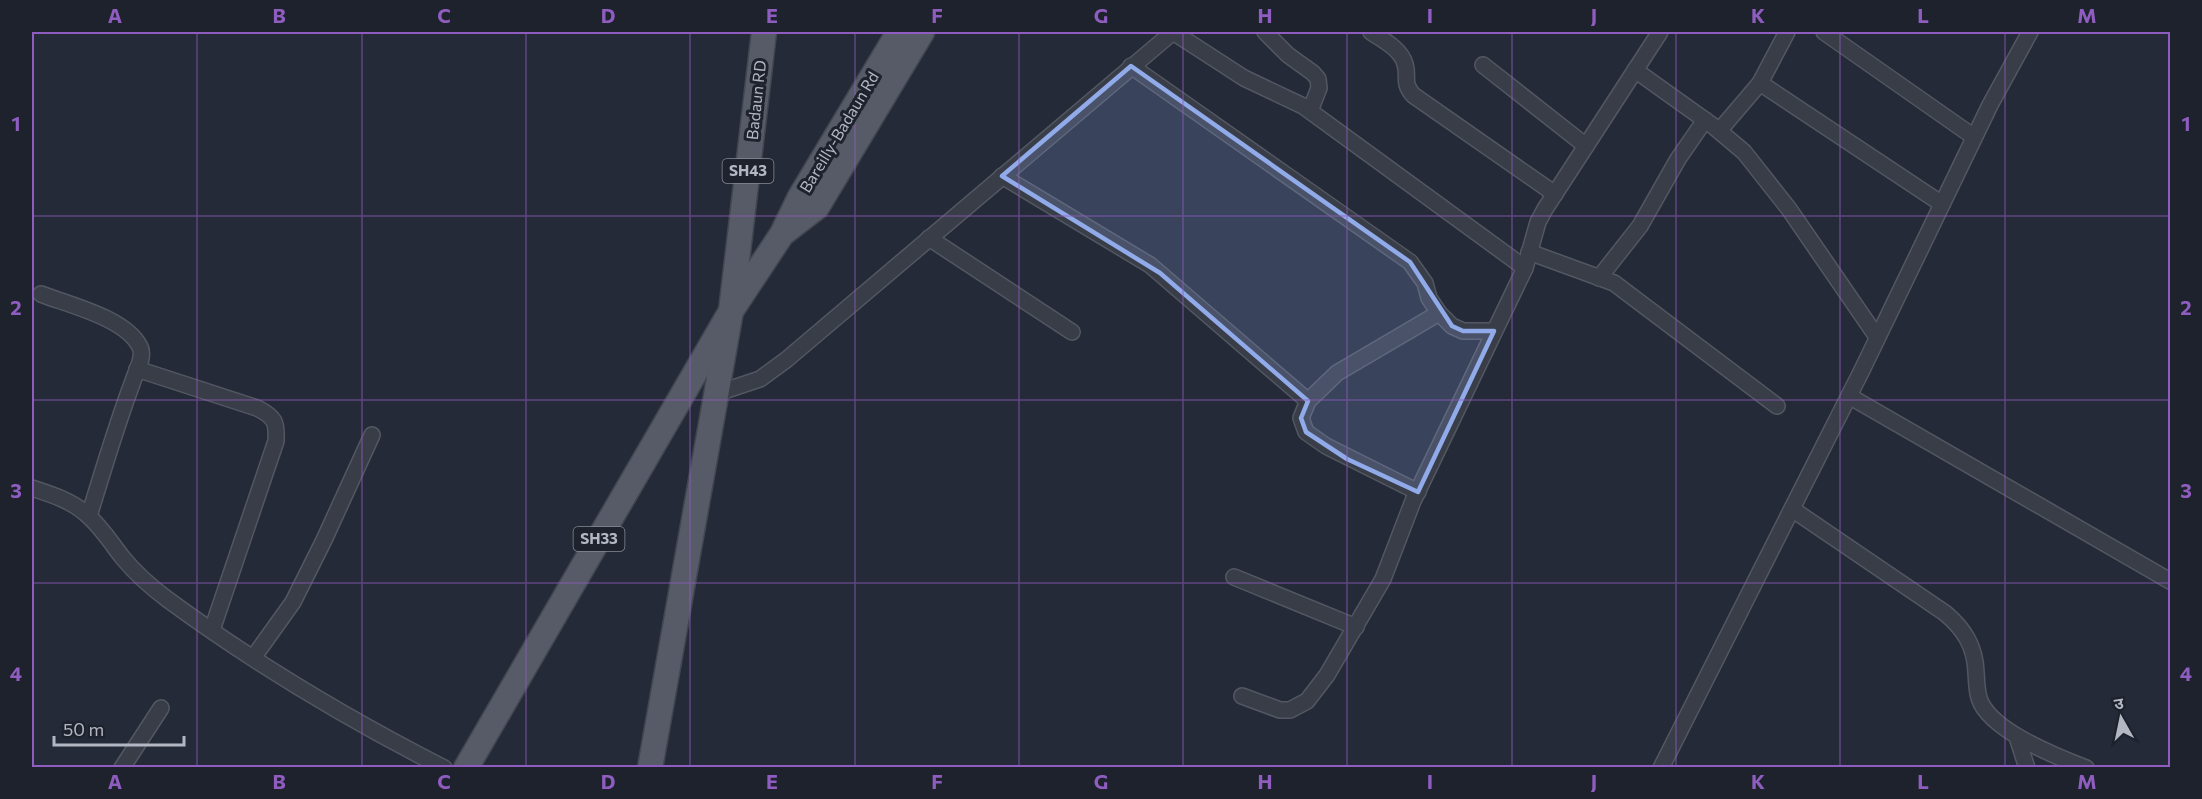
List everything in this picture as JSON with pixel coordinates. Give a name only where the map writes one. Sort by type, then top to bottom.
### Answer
[{"type":"main road","name":"Badaun RD","points":[[731,311],[764,32]]},
{"type":"main road","name":"Bareilly-Badaun Rd","points":[[782,234],[800,197],[899,32]]},
{"type":"main road","name":"SH33","points":[[466,768],[731,311],[782,234],[817,207],[922,32]]},
{"type":"main road","name":"SH33","points":[[650,768],[731,311]]},
{"type":"street","points":[[718,393],[743,386],[770,372],[1173,32],[1244,78],[1310,111],[1525,268]]},
{"type":"street","points":[[1265,32],[1288,55],[1318,79],[1319,88],[1310,111]]},
{"type":"street","points":[[1371,32],[1399,52],[1405,62],[1407,88],[1413,95],[1555,195]]},
{"type":"street","points":[[1242,696],[1280,710],[1290,710],[1298,708],[1307,701],[1327,675],[1383,579],[1418,492],[1525,268],[1538,222],[1660,32]]},
{"type":"street","points":[[1719,131],[1760,83],[1787,32]]},
{"type":"street","points":[[1824,32],[1974,137]]},
{"type":"street","points":[[1661,768],[1849,396],[1974,137],[2028,35],[2012,32]]},
{"type":"street","points":[[1483,65],[1586,146]]},
{"type":"street","points":[[1131,66],[1410,262],[1425,283],[1430,298],[1439,313],[1452,326],[1463,332],[1494,331]]},
{"type":"street","points":[[1635,70],[1705,120],[1743,152],[1783,200],[1877,338]]},
{"type":"street","points":[[1760,83],[1942,204]]},
{"type":"street","points":[[1599,278],[1640,226],[1678,159],[1705,120]]},
{"type":"street","points":[[1002,176],[1150,265],[1308,401]]},
{"type":"street","points":[[929,238],[1072,332]]},
{"type":"street","points":[[1529,252],[1599,278],[1624,290],[1777,406]]},
{"type":"street","points":[[41,294],[113,322],[128,332],[141,348],[141,359],[88,516]]},
{"type":"street","points":[[1418,492],[1347,459],[1306,432],[1301,418],[1308,401],[1336,373],[1439,313]]},
{"type":"street","points":[[137,369],[257,408],[269,414],[276,425],[276,441],[212,630]]},
{"type":"street","points":[[1849,396],[2170,581]]},
{"type":"street","points":[[253,658],[293,602],[372,435]]},
{"type":"street","points":[[32,488],[72,504],[88,516],[101,528],[124,560],[148,585],[253,658],[339,711],[444,768]]},
{"type":"street","points":[[1792,509],[1945,613],[1960,626],[1972,646],[1976,670],[1976,691],[1982,705],[2017,737],[2086,768]]},
{"type":"street","points":[[1234,577],[1356,627]]},
{"type":"street","points":[[122,768],[161,708]]},
{"type":"street","points":[[2017,737],[2027,768]]},
{"type":"highlighted area","points":[[1131,66],[1410,262],[1452,326],[1463,331],[1494,331],[1418,492],[1347,459],[1306,432],[1301,418],[1308,401],[1160,273],[1002,176]]}]
